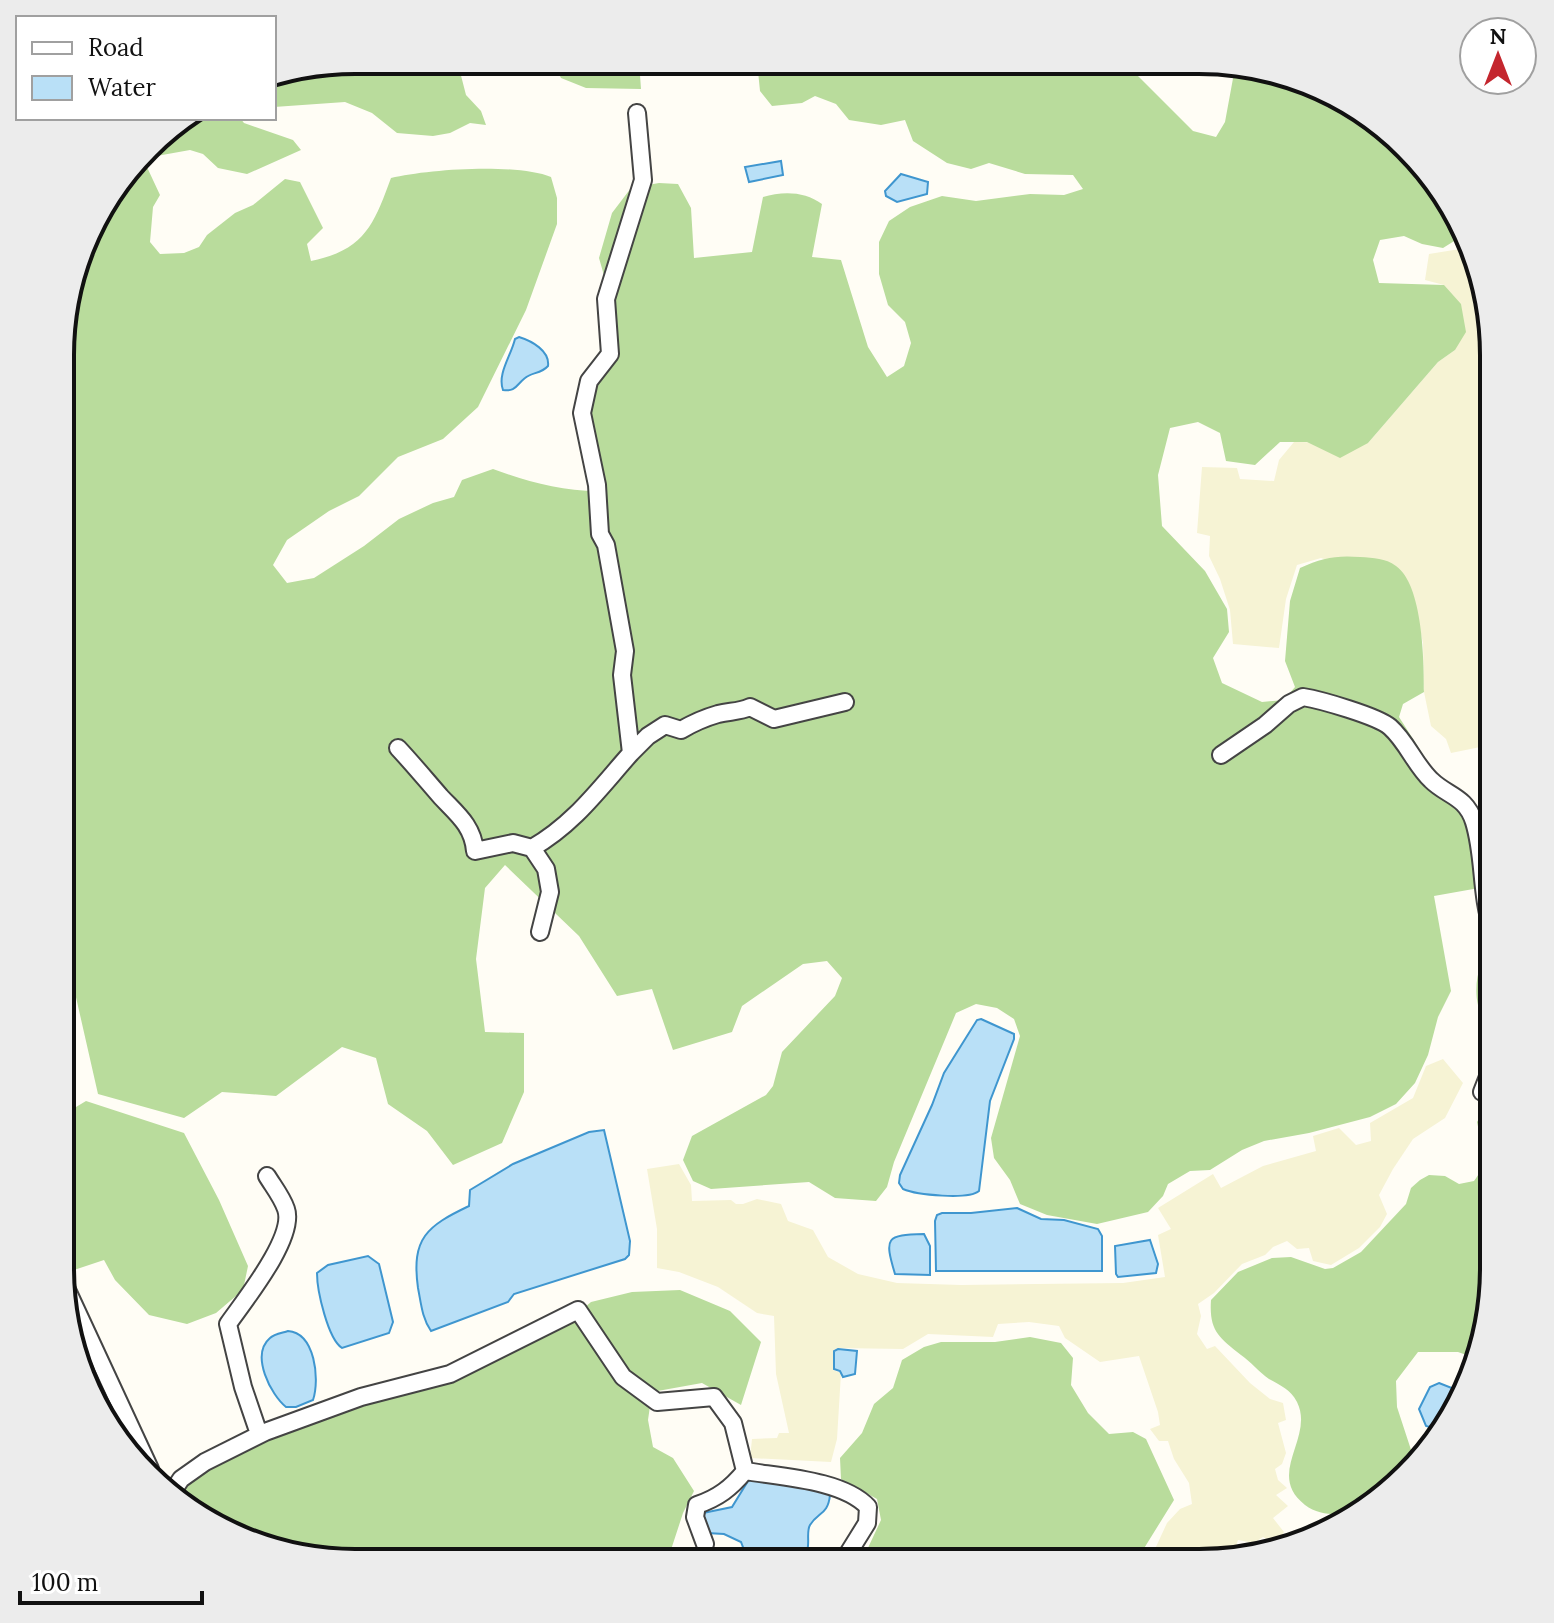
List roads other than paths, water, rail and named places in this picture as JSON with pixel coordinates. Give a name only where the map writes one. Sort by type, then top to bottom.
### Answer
[{"type":"street","points":[[631,753],[622,675],[625,651],[606,545],[600,534],[597,485],[582,413],[589,381],[610,354],[606,299],[643,180],[637,113]]},
{"type":"street","points":[[1221,755],[1303,697],[1377,719],[1390,727],[1434,784],[1463,803],[1474,820],[1480,863]]},
{"type":"street","points":[[532,848],[557,834],[585,807],[631,753],[665,725],[681,730],[696,721],[722,713],[737,713],[750,707],[774,719],[845,702]]},
{"type":"street","points":[[398,748],[455,809],[473,838],[475,851],[513,843],[532,848],[546,869],[550,892],[540,932]]},
{"type":"street","points":[[259,1434],[243,1387],[228,1324],[275,1256],[284,1233],[288,1211],[267,1176]]},
{"type":"street","points":[[177,1485],[205,1462],[259,1434],[361,1397],[450,1374],[578,1310],[623,1377],[657,1402],[714,1397],[733,1423],[745,1471]]},
{"type":"street","points":[[77,1312],[141,1449]]},
{"type":"street","points":[[705,1544],[695,1517],[697,1505],[730,1489],[745,1471]]},
{"type":"street","points":[[745,1471],[820,1484],[858,1496],[868,1507],[867,1523],[851,1548]]},
{"type":"water","points":[[781,161],[783,175],[749,182],[745,167]]},
{"type":"water","points":[[901,174],[928,182],[927,194],[897,202],[886,196],[885,191]]},
{"type":"water","points":[[519,337],[543,351],[548,366],[528,376],[513,389],[503,390],[503,371],[515,339]]},
{"type":"water","points":[[977,1020],[1014,1034],[1014,1039],[990,1101],[979,1191],[942,1196],[903,1189],[899,1183],[900,1175],[944,1073]]},
{"type":"water","points":[[604,1130],[630,1241],[629,1255],[625,1259],[514,1294],[508,1302],[431,1331],[422,1310],[416,1271],[420,1245],[425,1236],[442,1220],[469,1206],[470,1190],[513,1164],[589,1132]]},
{"type":"water","points":[[1017,1208],[1041,1219],[1064,1220],[1098,1229],[1102,1236],[1102,1271],[936,1271],[937,1215]]},
{"type":"water","points":[[924,1234],[930,1246],[930,1275],[895,1274],[889,1245],[891,1240],[902,1235]]},
{"type":"water","points":[[1150,1240],[1158,1264],[1156,1273],[1118,1277],[1115,1246]]},
{"type":"water","points":[[368,1256],[379,1264],[393,1322],[389,1333],[342,1348],[328,1325],[317,1273],[328,1265]]},
{"type":"water","points":[[288,1331],[297,1334],[310,1348],[315,1369],[313,1400],[296,1407],[286,1407],[274,1394],[262,1364],[264,1345],[270,1338]]},
{"type":"water","points":[[834,1351],[857,1351],[855,1374],[843,1377],[840,1371],[834,1369]]},
{"type":"water","points":[[1439,1383],[1453,1388],[1431,1427],[1426,1426],[1419,1409],[1430,1387]]},
{"type":"water","points":[[753,1479],[823,1490],[830,1495],[825,1510],[810,1525],[807,1548],[744,1549],[741,1542],[724,1534],[707,1533],[703,1513],[732,1507],[748,1481]]}]
